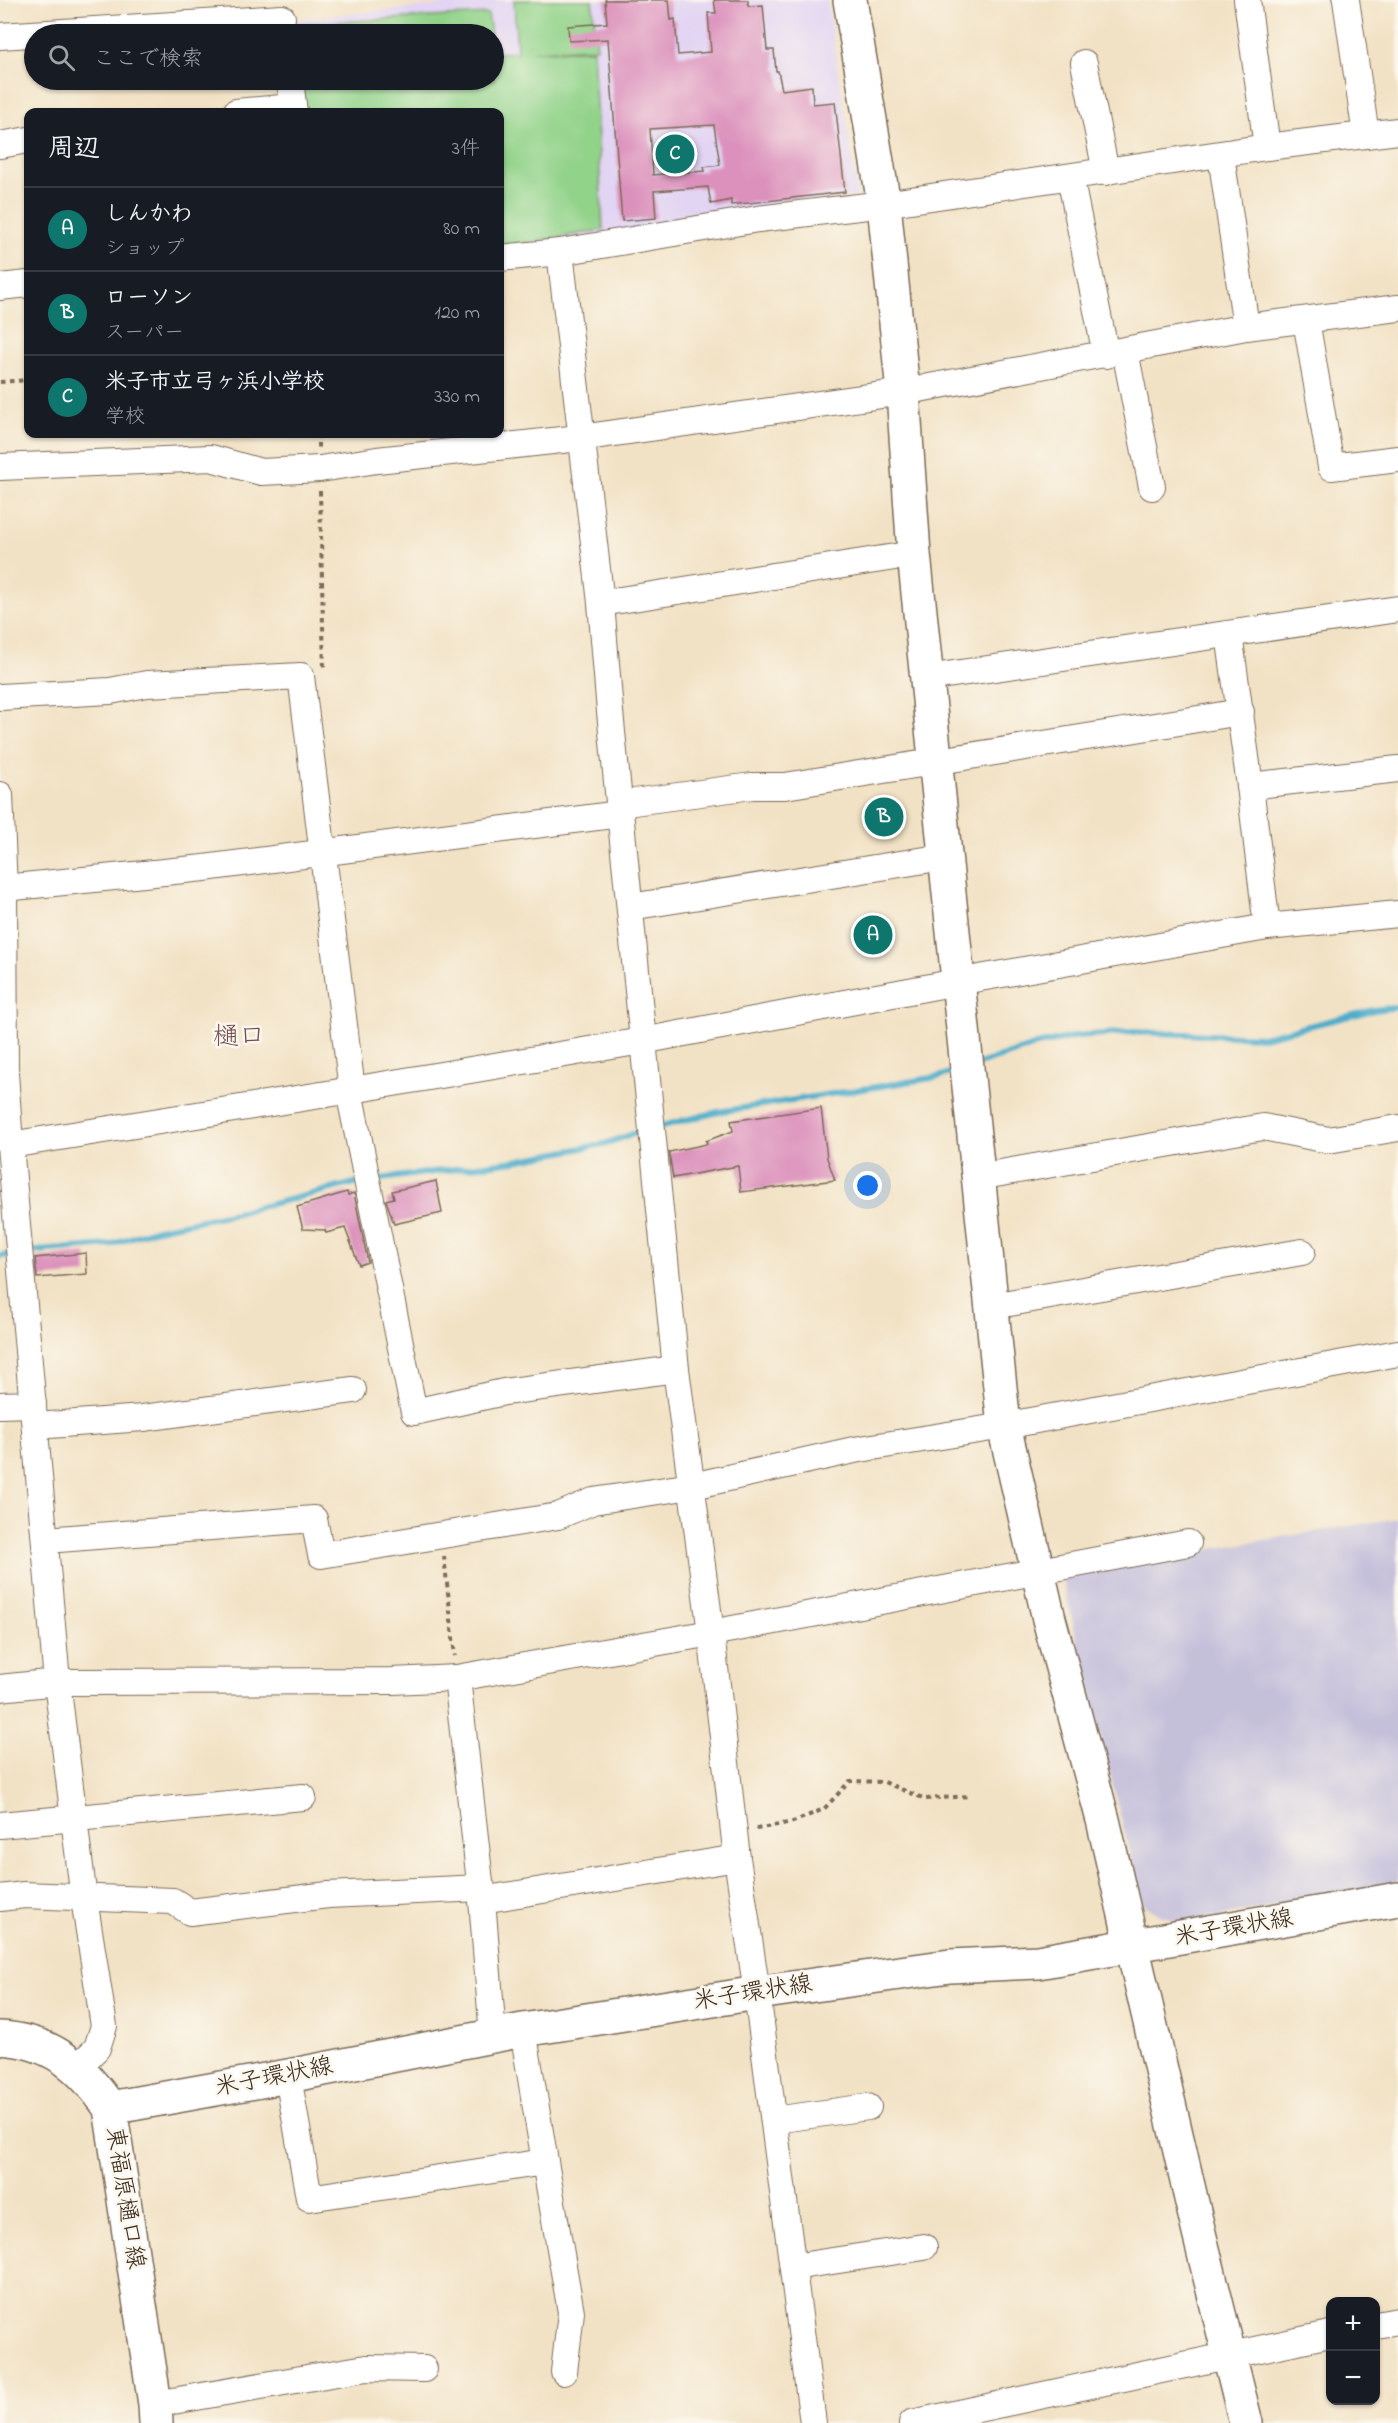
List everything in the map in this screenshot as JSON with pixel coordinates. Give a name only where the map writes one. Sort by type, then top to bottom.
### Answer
[{"type":"street","points":[[850,0],[884,204],[903,392],[914,554],[926,678],[1004,1426],[1038,1570],[1103,1820],[1131,1947],[1246,2423]]},
{"type":"street","points":[[1247,0],[1267,147]]},
{"type":"street","points":[[1346,0],[1366,135]]},
{"type":"street","points":[[188,24],[282,18]]},
{"type":"street","points":[[0,36],[24,34]]},
{"type":"street","points":[[1084,63],[1106,172]]},
{"type":"street","points":[[291,90],[293,108]]},
{"type":"street","points":[[504,258],[560,252],[758,219],[884,204],[1267,147],[1398,131]]},
{"type":"street","points":[[0,145],[24,141]]},
{"type":"street","points":[[1221,155],[1246,327]]},
{"type":"street","points":[[1070,177],[1152,487]]},
{"type":"street","points":[[560,252],[601,603],[619,809],[676,1369],[736,1846],[813,2423]]},
{"type":"street","points":[[0,286],[24,284]]},
{"type":"street","points":[[0,467],[211,458],[261,472],[320,469],[377,460],[580,438],[903,392],[1246,327],[1398,308]]},
{"type":"street","points":[[1306,320],[1331,467],[1398,459]]},
{"type":"street","points":[[601,603],[914,554]]},
{"type":"street","points":[[926,678],[1398,609]]},
{"type":"street","points":[[1229,634],[1241,712],[1267,927]]},
{"type":"street","points":[[0,697],[110,691],[147,684],[300,676],[350,1091],[414,1412],[504,1392],[676,1369]]},
{"type":"street","points":[[4,888],[204,868],[322,853],[619,809],[752,786],[785,786],[1241,712]]},
{"type":"street","points":[[1250,786],[1398,769]]},
{"type":"street","points":[[0,795],[4,888],[3,1073],[57,1682],[84,1899],[104,2026],[97,2048],[77,2068]]},
{"type":"street","points":[[630,908],[944,856]]},
{"type":"street","points":[[10,1144],[350,1091],[642,1041],[1267,927],[1398,914]]},
{"type":"street","points":[[978,1177],[1263,1127],[1328,1140],[1398,1128]]},
{"type":"street","points":[[992,1306],[1302,1252]]},
{"type":"street","points":[[46,1540],[314,1519],[321,1556],[558,1516],[593,1501],[692,1485],[854,1450],[1004,1426],[1398,1353]]},
{"type":"street","points":[[0,1405],[34,1415],[142,1418],[353,1390]]},
{"type":"street","points":[[0,1688],[57,1682],[392,1681],[457,1678],[711,1633],[1188,1543]]},
{"type":"street","points":[[457,1678],[482,1894],[508,2033],[545,2162],[571,2312],[564,2372]]},
{"type":"street","points":[[0,1825],[303,1797]]},
{"type":"street","points":[[0,1898],[24,1895],[173,1901],[190,1912],[328,1895],[482,1894],[736,1846]]},
{"type":"street","name":"米子環状線","points":[[110,2108],[508,2033],[950,1965],[1038,1962],[1398,1899]]},
{"type":"street","name":"東福原樋口線","points":[[0,2038],[39,2045],[60,2055],[94,2084],[110,2108],[155,2414]]},
{"type":"street","points":[[288,2076],[309,2198],[545,2162]]},
{"type":"street","points":[[774,2120],[868,2106]]},
{"type":"street","points":[[793,2267],[924,2247]]},
{"type":"street","points":[[1380,2324],[1398,2321]]},
{"type":"street","points":[[916,2423],[1326,2335]]},
{"type":"street","points":[[155,2414],[366,2368],[424,2369]]},
{"type":"path","points":[[0,382],[24,380]]},
{"type":"path","points":[[300,676],[324,670],[318,438]]},
{"type":"path","points":[[442,1535],[457,1678]]},
{"type":"path","points":[[736,1846],[824,1809],[850,1781],[885,1782],[925,1798],[970,1796]]},
{"type":"shaded area","points":[[489,0],[827,0],[858,196],[504,250],[504,108],[499,108],[496,90],[504,90],[504,24],[290,24],[290,20]]},
{"type":"shaded area","points":[[1398,1518],[1398,1882],[1183,1923],[1160,1915],[1142,1903],[1061,1574]]},
{"type":"green space","points":[[514,0],[592,0],[597,48],[533,51],[593,50],[603,230],[504,246],[504,108],[304,108],[302,90],[504,90],[504,53],[517,52]]},
{"type":"green space","points":[[488,14],[490,24],[295,24]]},
{"type":"building","points":[[605,0],[669,0],[671,20],[675,19],[678,55],[711,52],[708,13],[716,13],[714,0],[748,0],[748,6],[763,5],[767,50],[774,50],[776,71],[778,71],[782,90],[812,86],[813,104],[835,102],[845,192],[731,205],[731,200],[711,204],[708,187],[654,191],[656,218],[622,221],[608,39],[569,41],[568,26],[607,23]],"holes":[[[714,125],[720,165],[704,167],[705,171],[653,175],[650,129]]]},
{"type":"building","points":[[821,1108],[827,1158],[835,1180],[741,1192],[738,1166],[673,1178],[669,1152],[707,1144],[706,1141],[733,1131],[731,1121]]},
{"type":"building","points":[[436,1181],[442,1213],[394,1224],[386,1200],[394,1198],[392,1191]]},
{"type":"building","points":[[347,1192],[348,1195],[354,1193],[368,1262],[359,1265],[345,1228],[326,1233],[325,1230],[303,1229],[297,1207]]},
{"type":"building","points":[[86,1253],[87,1274],[37,1278],[35,1258]]},
{"type":"waterway","points":[[976,1065],[1037,1045],[1077,1036],[1132,1032],[1263,1037],[1374,1010],[1398,1007]]},
{"type":"waterway","points":[[658,1127],[718,1112],[938,1077],[957,1071]]},
{"type":"waterway","points":[[373,1180],[515,1161],[604,1144],[645,1130]]},
{"type":"waterway","points":[[24,1252],[110,1245],[153,1230],[236,1213],[363,1181]]},
{"type":"waterway","points":[[0,1256],[14,1254]]},
{"type":"place","name":"米子市立弓ヶ浜小学校","points":[[675,154]]},
{"type":"place","name":"ローソン","points":[[884,817]]},
{"type":"place","name":"しんかわ","points":[[873,935]]},
{"type":"district","name":"樋口","points":[[239,1038]]}]
